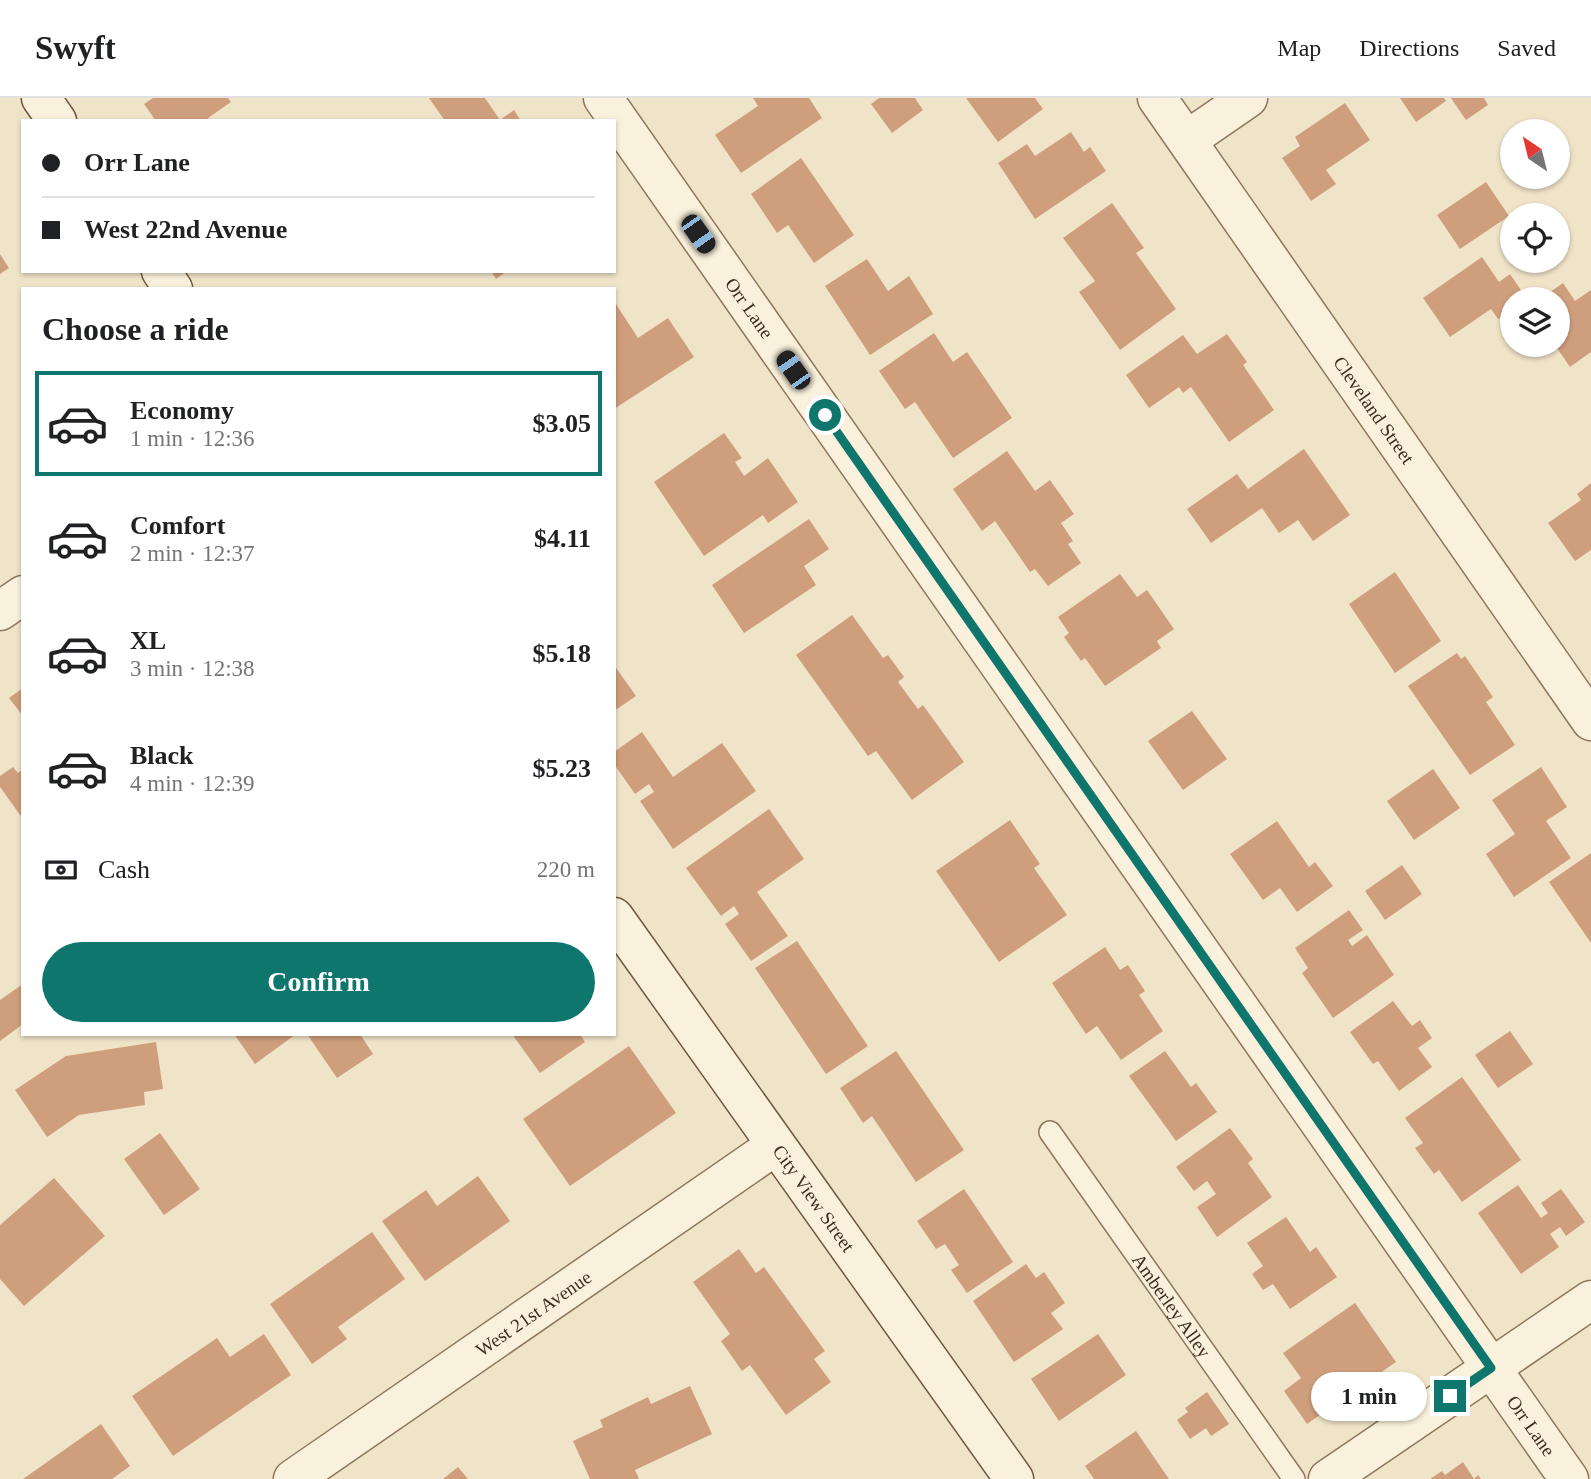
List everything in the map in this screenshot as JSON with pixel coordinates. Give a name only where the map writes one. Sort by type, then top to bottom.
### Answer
[{"type":"street","points":[[41,98],[56,119]]},
{"type":"street","name":"Orr Lane","points":[[603,98],[1569,1479]]},
{"type":"street","name":"Cleveland Street","points":[[1157,98],[1591,721]]},
{"type":"street","points":[[1187,140],[1248,98]]},
{"type":"street","points":[[0,611],[21,596]]},
{"type":"street","name":"City View Street","points":[[616,920],[1014,1479]]},
{"type":"street","name":"West 21st Avenue","points":[[293,1479],[775,1146]]},
{"type":"street","points":[[1328,1479],[1591,1300]]},
{"type":"lane","name":"Amberley Alley","points":[[1050,1132],[1294,1479]]},
{"type":"building","points":[[153,98],[228,98],[231,102],[209,119],[155,119],[144,104]]},
{"type":"building","points":[[429,98],[485,98],[499,119],[444,119]]},
{"type":"building","points":[[753,98],[809,98],[822,118],[741,173],[715,135],[758,106]]},
{"type":"building","points":[[879,98],[915,98],[923,110],[892,133],[871,104]]},
{"type":"building","points":[[966,98],[1035,98],[1043,109],[998,142]]},
{"type":"building","points":[[1400,98],[1444,98],[1446,101],[1416,122]]},
{"type":"building","points":[[1451,98],[1484,98],[1488,105],[1466,120]]},
{"type":"building","points":[[1345,103],[1370,140],[1326,170],[1336,184],[1311,201],[1282,158],[1300,146],[1295,137]]},
{"type":"building","points":[[514,110],[520,119],[501,119]]},
{"type":"building","points":[[1071,132],[1084,152],[1090,147],[1106,171],[1035,219],[998,163],[1027,144],[1035,156]]},
{"type":"building","points":[[801,158],[854,235],[814,263],[788,225],[777,233],[751,194]]},
{"type":"building","points":[[1486,182],[1500,203],[1500,222],[1460,249],[1437,215]]},
{"type":"building","points":[[1112,203],[1144,248],[1136,253],[1176,309],[1120,350],[1079,292],[1095,281],[1063,238]]},
{"type":"building","points":[[0,254],[9,268],[0,274]]},
{"type":"building","points":[[1482,257],[1499,282],[1510,274],[1519,287],[1500,287],[1500,318],[1498,319],[1491,309],[1450,337],[1423,298]]},
{"type":"building","points":[[867,259],[888,291],[909,276],[933,314],[870,355],[825,286]]},
{"type":"building","points":[[492,273],[504,273],[496,279]]},
{"type":"building","points":[[1591,290],[1591,352],[1570,367],[1563,357],[1570,357],[1570,294],[1575,301]]},
{"type":"building","points":[[616,304],[638,338],[668,318],[694,357],[616,408]]},
{"type":"building","points":[[934,333],[953,362],[967,352],[1012,418],[953,458],[915,402],[905,409],[879,371]]},
{"type":"building","points":[[1227,334],[1247,362],[1243,365],[1274,410],[1229,442],[1191,387],[1183,393],[1179,387],[1149,408],[1126,375],[1183,335],[1197,354]]},
{"type":"building","points":[[724,433],[742,458],[735,462],[744,476],[768,458],[798,502],[768,523],[763,515],[704,556],[654,482]]},
{"type":"building","points":[[1304,449],[1350,515],[1313,541],[1298,520],[1279,533],[1262,508],[1211,543],[1187,509],[1237,474],[1248,489]]},
{"type":"building","points":[[1007,451],[1035,491],[1050,480],[1074,514],[1061,523],[1073,541],[1068,544],[1081,563],[1048,586],[1035,569],[1030,572],[995,521],[982,531],[953,489]]},
{"type":"building","points":[[1591,483],[1591,550],[1575,561],[1548,523],[1581,500],[1577,494]]},
{"type":"building","points":[[809,519],[829,549],[804,566],[816,585],[744,633],[712,585]]},
{"type":"building","points":[[1395,572],[1441,641],[1395,673],[1349,604]]},
{"type":"building","points":[[1120,574],[1137,597],[1147,590],[1174,629],[1157,641],[1161,648],[1105,686],[1085,658],[1081,661],[1064,637],[1069,633],[1058,617]]},
{"type":"building","points":[[852,615],[883,658],[888,655],[904,677],[898,682],[918,709],[923,705],[964,762],[912,800],[876,751],[868,756],[796,655]]},
{"type":"building","points":[[1457,653],[1461,659],[1465,656],[1493,697],[1486,702],[1515,745],[1470,775],[1408,686]]},
{"type":"building","points":[[616,668],[636,696],[616,710]]},
{"type":"building","points":[[21,689],[21,713],[9,698]]},
{"type":"building","points":[[1192,711],[1227,759],[1183,790],[1148,741]]},
{"type":"building","points":[[642,732],[673,777],[722,743],[756,791],[673,849],[640,801],[654,792],[649,784],[635,794],[616,767],[616,751]]},
{"type":"building","points":[[13,767],[18,773],[21,771],[21,816],[0,787],[0,776]]},
{"type":"building","points":[[1541,767],[1567,807],[1546,821],[1571,858],[1514,897],[1486,854],[1515,834],[1492,800]]},
{"type":"building","points":[[1433,769],[1460,808],[1414,840],[1387,801]]},
{"type":"building","points":[[769,809],[804,859],[757,892],[788,936],[751,961],[725,924],[739,914],[734,906],[721,916],[686,868]]},
{"type":"building","points":[[1010,820],[1040,864],[1034,868],[1067,915],[999,962],[936,871]]},
{"type":"building","points":[[1277,821],[1309,867],[1315,862],[1333,886],[1297,912],[1280,888],[1263,900],[1230,854]]},
{"type":"building","points":[[1591,853],[1591,943],[1549,882]]},
{"type":"building","points":[[1402,865],[1422,894],[1385,920],[1365,891]]},
{"type":"building","points":[[1349,910],[1363,930],[1348,940],[1352,946],[1367,935],[1394,975],[1333,1018],[1302,973],[1308,968],[1295,948]]},
{"type":"building","points":[[797,941],[868,1046],[826,1074],[755,968]]},
{"type":"building","points":[[1105,947],[1120,970],[1128,965],[1145,991],[1139,995],[1163,1031],[1121,1060],[1097,1026],[1086,1034],[1052,983]]},
{"type":"building","points":[[21,985],[21,1025],[0,1041],[0,1000]]},
{"type":"building","points":[[1393,1001],[1412,1026],[1420,1020],[1432,1038],[1418,1048],[1432,1067],[1399,1091],[1378,1061],[1373,1064],[1350,1032]]},
{"type":"building","points":[[1510,1031],[1533,1064],[1498,1088],[1475,1055]]},
{"type":"building","points":[[235,1036],[293,1036],[255,1064]]},
{"type":"building","points":[[308,1036],[361,1036],[373,1054],[337,1078]]},
{"type":"building","points":[[513,1036],[581,1036],[585,1042],[540,1073]]},
{"type":"building","points":[[156,1042],[163,1089],[144,1092],[145,1105],[79,1115],[47,1137],[15,1090],[66,1056]]},
{"type":"building","points":[[629,1046],[676,1113],[570,1186],[523,1119]]},
{"type":"building","points":[[896,1051],[964,1150],[916,1182],[872,1116],[863,1123],[840,1088]]},
{"type":"building","points":[[1165,1051],[1191,1087],[1196,1083],[1217,1112],[1176,1141],[1129,1076]]},
{"type":"building","points":[[1462,1077],[1521,1160],[1462,1202],[1439,1170],[1434,1174],[1415,1148],[1423,1143],[1405,1118]]},
{"type":"building","points":[[1230,1128],[1253,1159],[1248,1163],[1272,1197],[1217,1237],[1197,1207],[1216,1194],[1207,1181],[1194,1191],[1176,1167]]},
{"type":"building","points":[[160,1133],[200,1189],[164,1215],[124,1159]]},
{"type":"building","points":[[478,1176],[510,1221],[425,1281],[382,1221],[426,1190],[437,1206]]},
{"type":"building","points":[[54,1178],[105,1236],[24,1306],[0,1279],[0,1225]]},
{"type":"building","points":[[1518,1185],[1541,1218],[1548,1213],[1541,1203],[1561,1189],[1585,1222],[1566,1236],[1560,1227],[1550,1234],[1559,1247],[1521,1274],[1478,1213]]},
{"type":"building","points":[[964,1189],[1013,1262],[967,1293],[951,1270],[959,1265],[945,1244],[936,1249],[917,1221]]},
{"type":"building","points":[[1286,1217],[1310,1252],[1316,1247],[1337,1277],[1290,1309],[1273,1284],[1263,1290],[1252,1274],[1263,1266],[1247,1243]]},
{"type":"building","points":[[372,1232],[405,1279],[338,1327],[347,1339],[312,1364],[270,1304]]},
{"type":"building","points":[[739,1249],[756,1273],[764,1267],[825,1351],[814,1359],[831,1382],[786,1415],[750,1365],[742,1371],[721,1341],[730,1334],[693,1282]]},
{"type":"building","points":[[1026,1264],[1036,1278],[1044,1272],[1065,1303],[1051,1313],[1063,1329],[1014,1362],[973,1301]]},
{"type":"building","points":[[1355,1303],[1396,1362],[1307,1424],[1284,1391],[1301,1378],[1283,1353]]},
{"type":"building","points":[[264,1334],[291,1375],[173,1456],[132,1396],[217,1338],[230,1357]]},
{"type":"building","points":[[1098,1334],[1126,1375],[1059,1421],[1031,1379]]},
{"type":"building","points":[[690,1386],[712,1434],[635,1470],[639,1479],[590,1479],[573,1441],[603,1427],[600,1420],[648,1397],[651,1404]]},
{"type":"building","points":[[1207,1392],[1229,1424],[1211,1436],[1206,1428],[1190,1439],[1177,1420],[1188,1412],[1185,1408]]},
{"type":"building","points":[[101,1424],[130,1466],[112,1479],[23,1479]]},
{"type":"building","points":[[1136,1431],[1169,1479],[1094,1479],[1085,1466]]},
{"type":"building","points":[[1463,1462],[1474,1479],[1430,1479],[1442,1471],[1445,1475]]},
{"type":"building","points":[[458,1467],[468,1479],[443,1479]]},
{"type":"route","points":[[825,415],[1491,1368],[1450,1396]]}]
